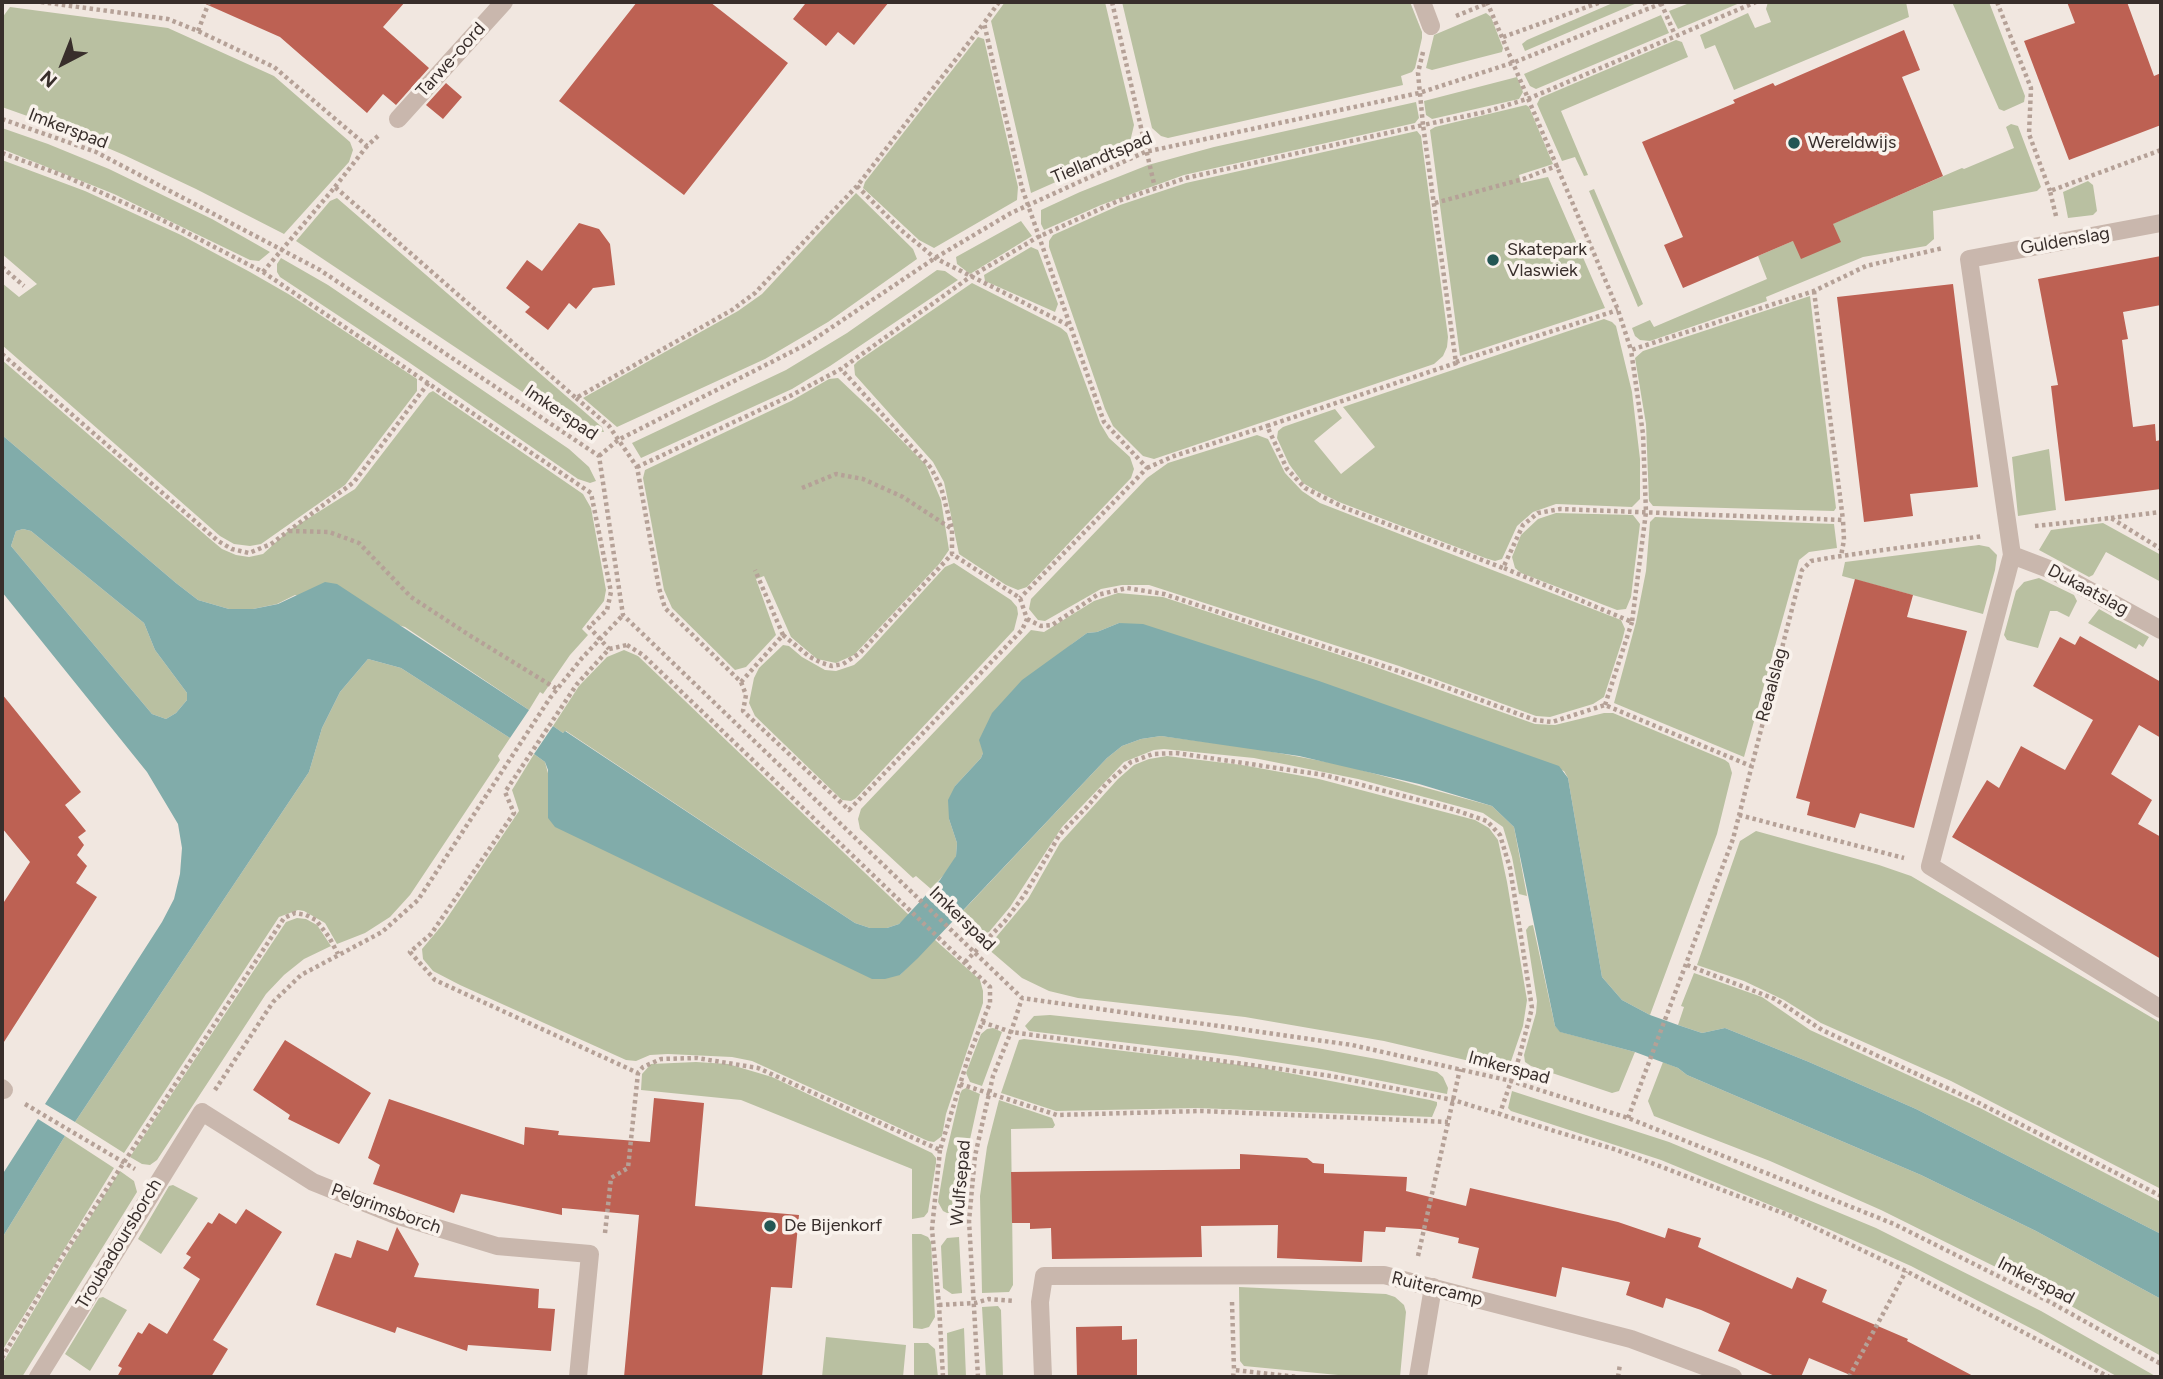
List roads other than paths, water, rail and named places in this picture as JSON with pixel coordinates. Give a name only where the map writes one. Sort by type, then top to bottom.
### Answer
[{"type":"street","name":"Tarwe-oord","points":[[398,119],[504,2]]},
{"type":"street","points":[[1422,2],[1431,26]]},
{"type":"street","name":"Guldenslag","points":[[2012,555],[1969,259],[2161,223]]},
{"type":"street","points":[[2012,555],[1931,865],[2161,1009]]},
{"type":"street","name":"Dukaatslag","points":[[2012,555],[2054,571],[2161,630]]},
{"type":"street","name":"Troubadoursborch","points":[[38,1377],[202,1112]]},
{"type":"street","name":"Pelgrimsborch","points":[[202,1112],[313,1182],[396,1214],[497,1245],[590,1254],[578,1377]]},
{"type":"street","name":"Ruitercamp","points":[[1043,1377],[1040,1302],[1044,1276],[1232,1275],[1384,1275],[1632,1339],[1733,1377]]},
{"type":"street","points":[[1418,1377],[1433,1287]]},
{"type":"water","points":[[2,435],[198,600],[229,609],[253,609],[278,604],[325,582],[337,584],[529,710],[510,738],[401,668],[368,659],[340,692],[322,728],[309,772],[75,1122],[45,1104],[162,922],[174,899],[182,848],[178,824],[147,772],[2,592]],"holes":[[[16,531],[31,531],[144,623],[155,650],[187,693],[187,700],[176,713],[166,719],[152,714],[11,546]]]},
{"type":"water","points":[[1119,623],[1143,624],[1319,681],[1559,766],[1568,778],[1602,977],[1622,1000],[1650,1015],[1702,1033],[1725,1028],[1809,1062],[1916,1109],[2161,1234],[2161,1299],[2036,1231],[1921,1175],[1687,1075],[1678,1068],[1635,1052],[1560,1032],[1555,1026],[1514,827],[1492,806],[1419,784],[1299,756],[1161,736],[1141,739],[1122,746],[1107,758],[918,958],[900,975],[885,979],[872,979],[555,827],[548,818],[548,770],[545,762],[534,754],[553,726],[563,733],[565,731],[855,923],[870,928],[887,928],[899,924],[940,880],[956,856],[957,843],[949,819],[948,800],[955,786],[981,758],[983,753],[979,740],[992,713],[1022,680],[1087,633]]},
{"type":"water","points":[[38,1119],[65,1136],[2,1238],[2,1175]]},
{"type":"place","name":"Wereldwijs","points":[[1794,143]]},
{"type":"place","name":"Skatepark Vlaswiek","points":[[1493,260]]},
{"type":"place","name":"De Bijenkorf","points":[[770,1226]]}]
